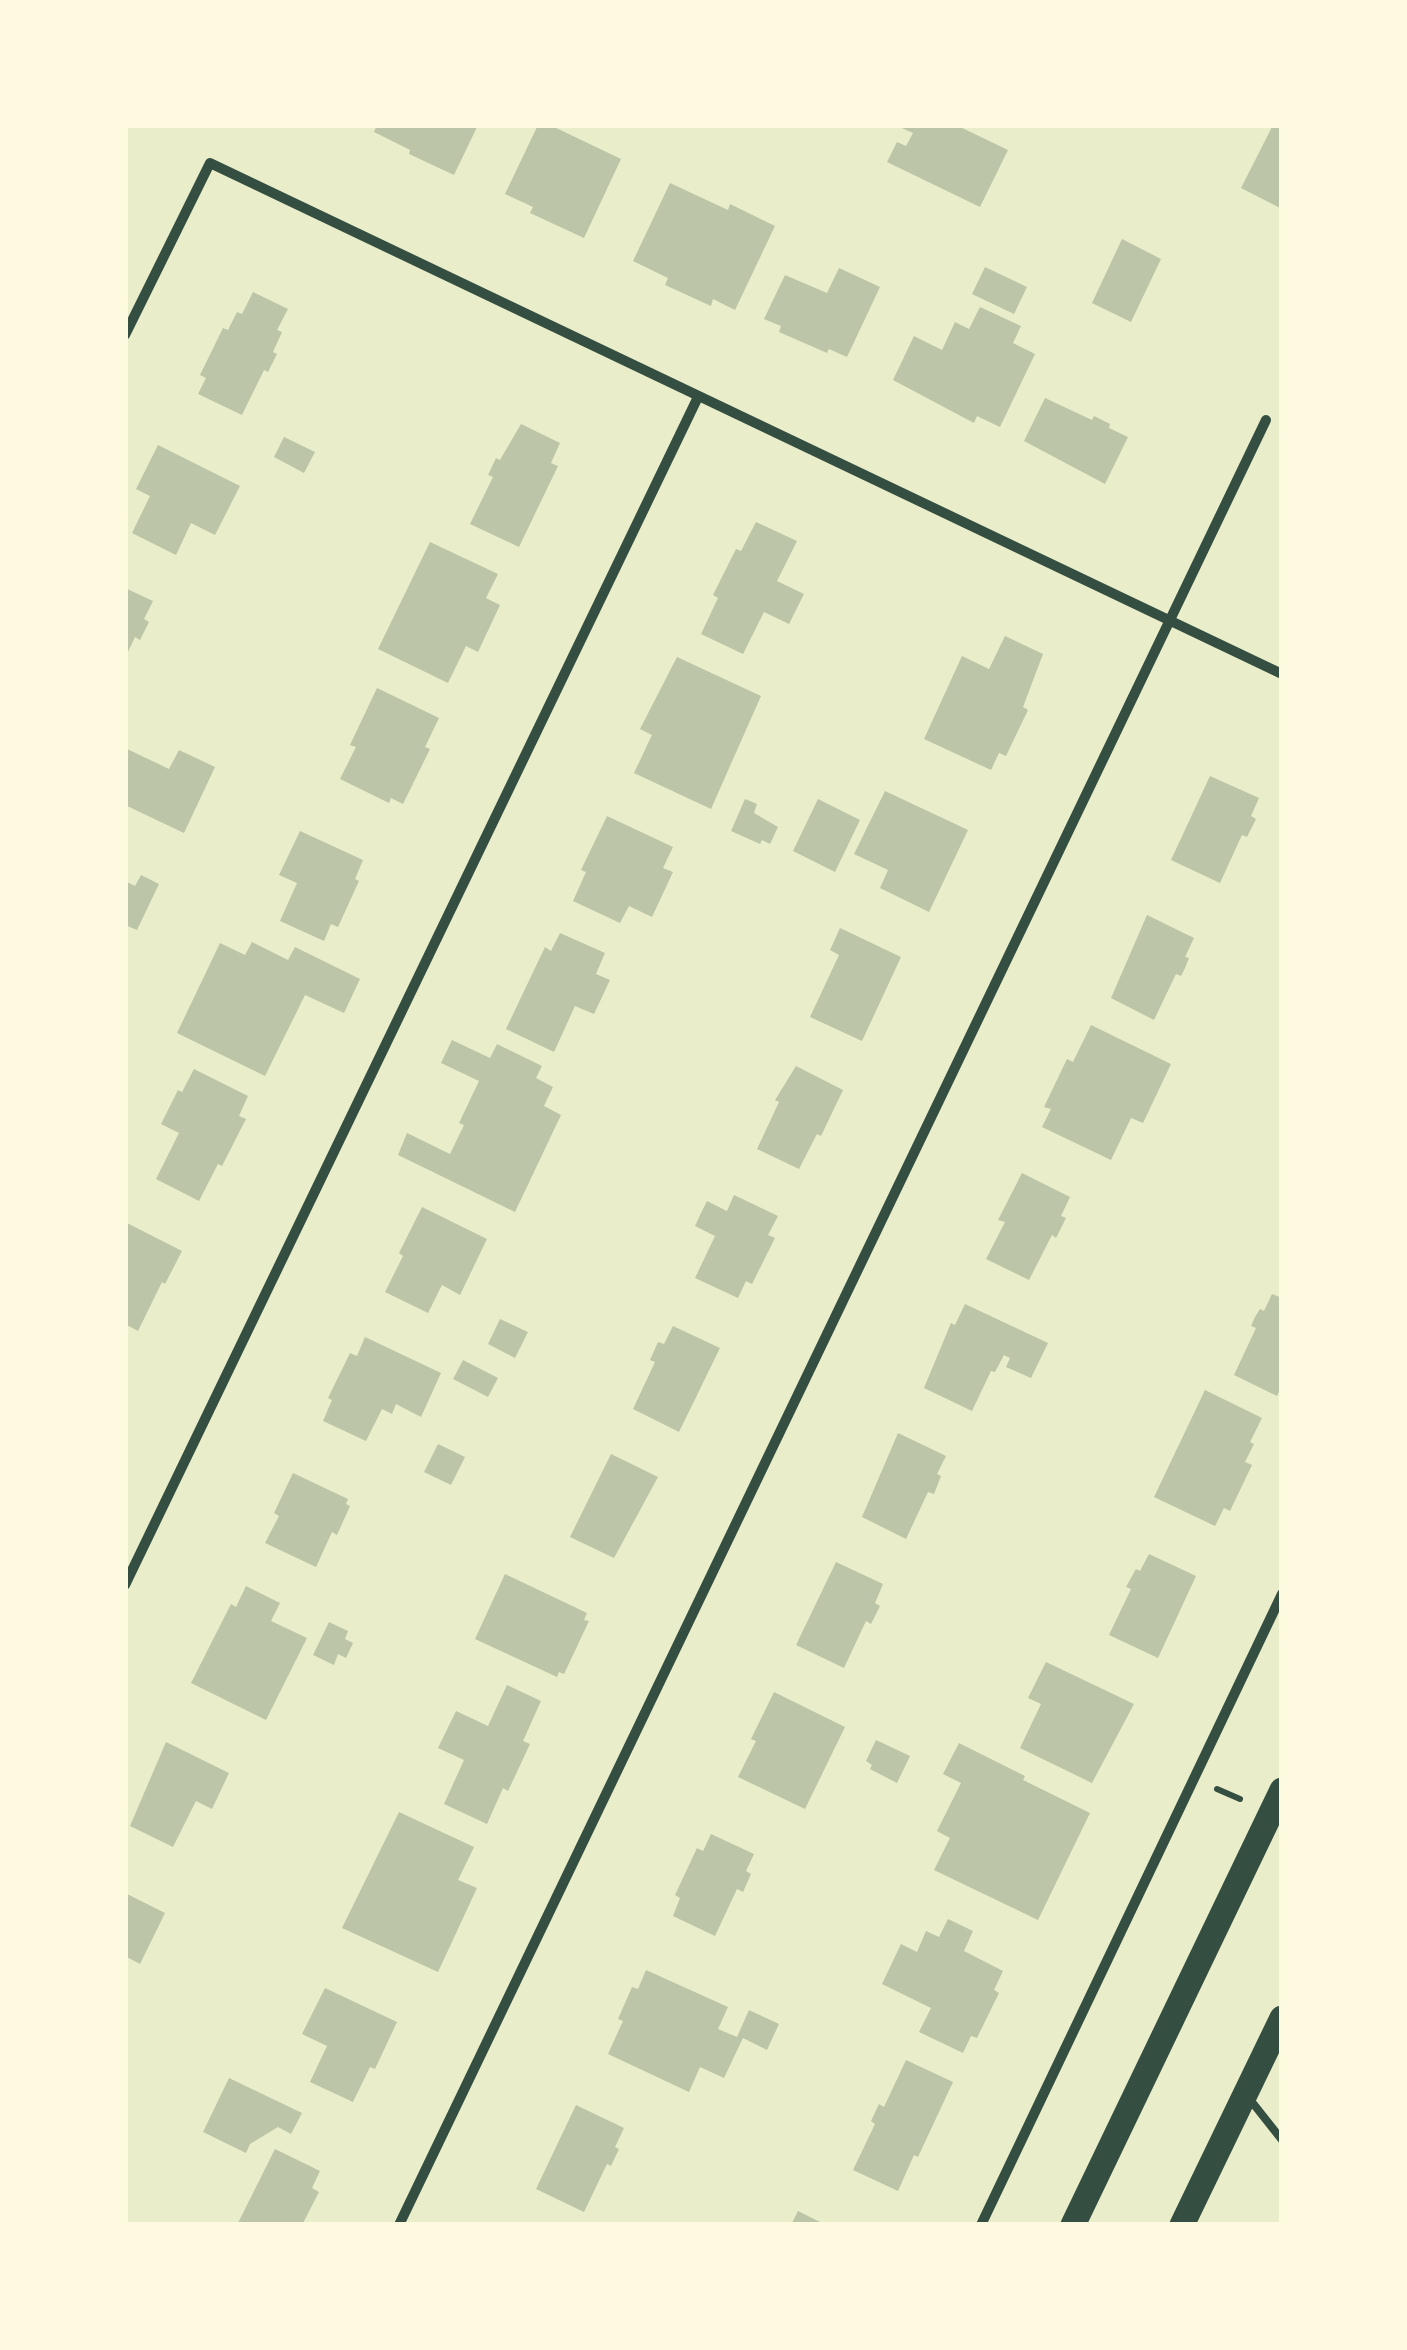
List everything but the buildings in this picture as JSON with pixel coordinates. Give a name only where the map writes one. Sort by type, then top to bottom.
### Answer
[{"type":"main road","points":[[1073,2225],[1282,1790]]},
{"type":"main road","points":[[1182,2225],[1282,2018]]},
{"type":"street","points":[[125,334],[210,162],[1282,674]]},
{"type":"street","points":[[125,1584],[698,397]]},
{"type":"street","points":[[399,2225],[1266,420]]},
{"type":"street","points":[[982,2225],[1282,1594]]},
{"type":"lane","points":[[1246,2094],[1282,2140]]},
{"type":"path","points":[[1217,1789],[1240,1799]]}]
